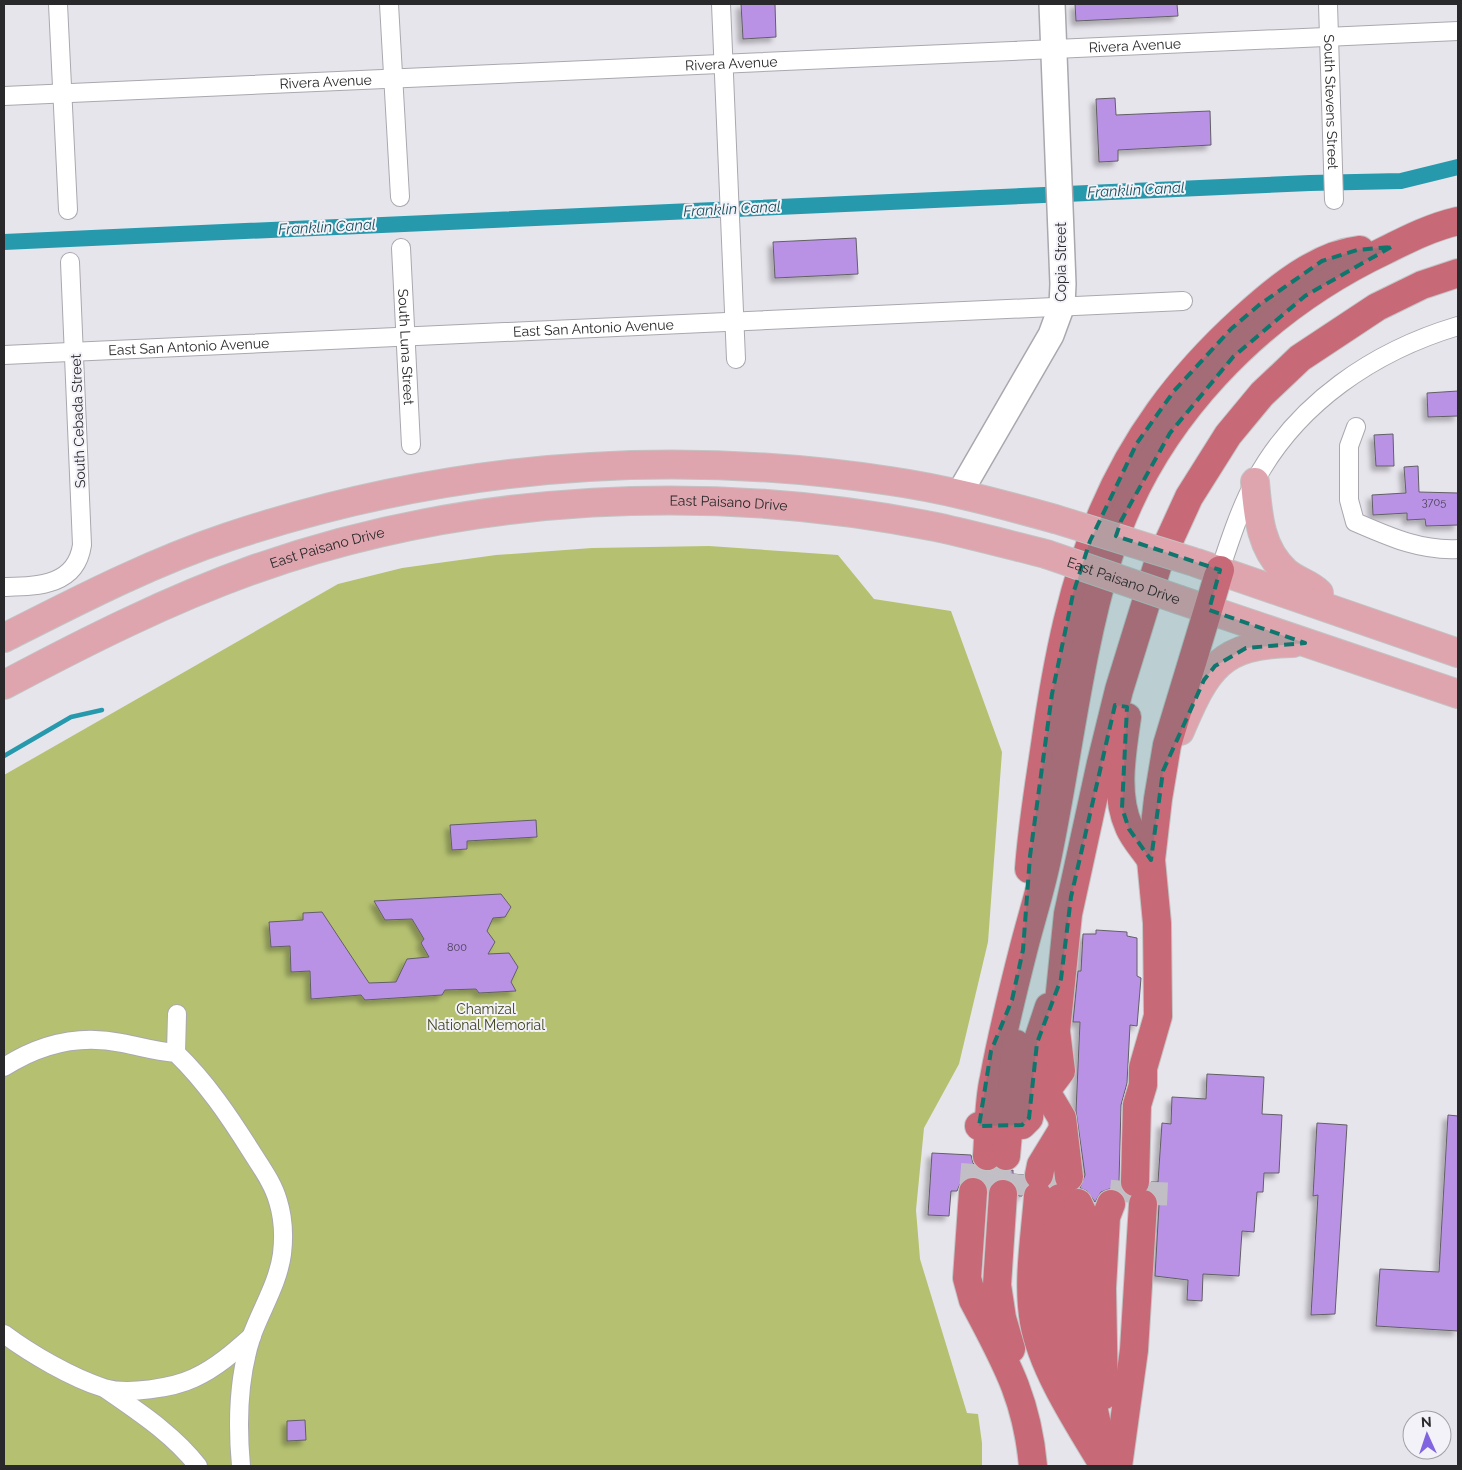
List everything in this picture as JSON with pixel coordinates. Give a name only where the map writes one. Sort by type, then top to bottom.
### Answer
[{"type":"highway","points":[[1106,1466],[1061,1339],[1057,1319],[1056,1278],[1030,1177],[995,1126],[984,1079],[998,1028],[1012,1000],[1023,950],[1030,856],[1052,694],[1064,633],[1090,541],[1115,480],[1137,443],[1174,391],[1205,356],[1258,305],[1322,261],[1356,250],[1391,247],[1433,227],[1458,221]]},
{"type":"highway","points":[[1023,1404],[991,1319],[982,1277],[981,1257],[1030,1177],[1062,1118],[1048,1095],[1048,1088],[1061,1071],[1056,1031],[1068,914],[1110,726],[1157,567],[1190,498],[1228,435],[1262,394],[1300,358],[1378,307],[1422,285],[1458,273]]},
{"type":"highway","points":[[1106,1429],[1140,1372],[1149,1292],[1136,1187],[1137,1105],[1143,1086],[1144,1068],[1158,1016],[1157,923],[1150,860],[1167,745],[1220,570]]},
{"type":"highway","points":[[1136,636],[1122,764],[1122,808],[1130,829],[1150,860]]},
{"type":"highway","points":[[995,1126],[1022,1125],[1029,1118],[1036,1043],[1042,1023],[1061,979]]},
{"type":"highway","points":[[995,1126],[1014,1028],[1012,1000]]},
{"type":"highway","points":[[1030,1177],[1013,1264],[1015,1311],[1020,1332],[1036,1358],[1064,1413],[1106,1429]]},
{"type":"highway","points":[[1012,1375],[973,1300],[967,1278],[1030,1177]]},
{"type":"highway","points":[[1030,1177],[997,1275],[998,1298],[1031,1440],[1033,1466]]},
{"type":"highway","points":[[1030,1177],[1032,1287],[1034,1323],[1039,1342],[1061,1391],[1106,1429],[1118,1466]]},
{"type":"highway","points":[[1030,1177],[1082,1214],[1078,1335],[1106,1466]]},
{"type":"highway","points":[[1106,1466],[1102,1360],[1102,1288],[1106,1217],[1136,1187]]},
{"type":"main road","name":"Copia Street","points":[[959,494],[1051,335],[1062,306],[1052,4]]},
{"type":"main road","points":[[4,638],[151,567],[226,538],[322,508],[462,479],[573,467],[664,463],[736,465],[807,470],[883,480],[959,494],[1055,519],[1220,570],[1458,653]]},
{"type":"main road","points":[[1255,482],[1261,530],[1273,559],[1288,574],[1311,585],[1335,610]]},
{"type":"main road","points":[[870,516],[895,507],[939,512],[948,509],[959,494]]},
{"type":"main road","name":"East Paisano Drive","points":[[4,685],[139,616],[253,570],[369,535],[429,522],[531,507],[635,501],[757,503],[870,516],[936,527],[1046,554],[1458,694]]},
{"type":"main road","points":[[1163,771],[1204,680],[1215,666],[1246,648],[1267,644],[1305,643]]},
{"type":"street","points":[[58,4],[68,210]]},
{"type":"street","points":[[389,4],[400,197]]},
{"type":"street","points":[[721,4],[736,359]]},
{"type":"street","name":"South Stevens Street","points":[[1328,4],[1334,200]]},
{"type":"street","name":"Rivera Avenue","points":[[4,96],[1458,30]]},
{"type":"street","name":"South Luna Street","points":[[401,248],[411,445]]},
{"type":"street","name":"South Cebada Street","points":[[4,587],[34,586],[49,583],[68,574],[81,557],[76,352],[70,262]]},
{"type":"street","name":"East San Antonio Avenue","points":[[4,355],[1183,301]]},
{"type":"street","points":[[1220,570],[1255,482],[1276,448],[1303,416],[1342,382],[1384,355],[1436,333],[1458,326]]},
{"type":"street","points":[[1356,427],[1349,446],[1349,500],[1355,522],[1419,548],[1458,550]]},
{"type":"street","points":[[176,1053],[177,1014]]},
{"type":"street","points":[[4,1067],[23,1055],[45,1046],[88,1039],[123,1043],[151,1051],[176,1053],[196,1072],[230,1118],[267,1177],[278,1201],[282,1226],[282,1253],[275,1282],[252,1336],[240,1401],[241,1466]]},
{"type":"street","points":[[4,1335],[68,1372],[106,1388],[162,1429],[186,1451],[198,1466]]},
{"type":"street","points":[[106,1388],[133,1390],[164,1387],[193,1379],[216,1366],[252,1336]]},
{"type":"highlighted area","points":[[1391,247],[1305,296],[1233,357],[1170,433],[1121,521],[1116,536],[1220,570],[1209,610],[1305,643],[1246,648],[1215,666],[1204,680],[1163,771],[1151,860],[1129,829],[1122,808],[1127,707],[1115,705],[1071,897],[1061,979],[1037,1043],[1029,1118],[1022,1125],[979,1126],[991,1051],[1012,1000],[1023,950],[1030,856],[1052,694],[1073,594],[1090,541],[1137,443],[1174,391],[1231,329],[1259,305],[1322,261],[1357,250]]},
{"type":"green space","name":"Chamizal National Memorial","points":[[709,546],[838,555],[874,599],[951,611],[1002,752],[988,942],[959,1064],[924,1128],[916,1210],[920,1259],[967,1413],[978,1414],[982,1443],[982,1466],[4,1466],[4,775],[338,584],[402,568],[496,555],[592,548]]},
{"type":"building","points":[[741,4],[775,4],[776,37],[743,39]]},
{"type":"building","points":[[1075,4],[1177,4],[1178,16],[1076,21]]},
{"type":"building","points":[[1115,98],[1116,115],[1210,111],[1211,145],[1118,150],[1118,161],[1099,162],[1096,99]]},
{"type":"building","points":[[856,238],[858,274],[775,278],[773,242]]},
{"type":"building","points":[[1458,391],[1458,416],[1428,417],[1427,393]]},
{"type":"building","points":[[1393,434],[1394,466],[1376,466],[1374,435]]},
{"type":"building","points":[[1418,466],[1419,492],[1458,493],[1458,525],[1426,526],[1425,519],[1407,520],[1407,513],[1373,515],[1372,495],[1406,493],[1404,467]]},
{"type":"building","points":[[536,820],[537,837],[467,841],[467,849],[452,850],[450,825]]},
{"type":"building","points":[[501,894],[511,907],[505,917],[493,918],[487,931],[495,942],[488,954],[509,953],[518,967],[511,982],[516,991],[479,993],[476,989],[445,990],[442,995],[365,1000],[361,995],[311,999],[310,971],[291,972],[290,946],[271,947],[269,922],[303,920],[303,913],[322,912],[369,983],[396,982],[407,959],[429,957],[421,943],[424,939],[412,919],[385,920],[374,901]]},
{"type":"building","points":[[1096,930],[1127,932],[1127,936],[1137,938],[1137,976],[1141,978],[1137,1026],[1130,1025],[1127,1083],[1121,1105],[1119,1182],[1122,1190],[1130,1196],[1128,1202],[1117,1190],[1109,1189],[1101,1192],[1095,1202],[1087,1191],[1080,1188],[1085,1175],[1076,1111],[1080,1022],[1073,1022],[1078,971],[1081,971],[1083,934],[1096,934]]},
{"type":"building","points":[[1207,1074],[1264,1077],[1262,1114],[1282,1115],[1279,1173],[1264,1173],[1263,1192],[1257,1192],[1254,1232],[1242,1231],[1239,1276],[1203,1274],[1202,1301],[1187,1300],[1188,1280],[1155,1276],[1159,1205],[1157,1197],[1148,1190],[1151,1182],[1158,1182],[1162,1123],[1171,1124],[1172,1097],[1206,1099]]},
{"type":"building","points":[[1448,1115],[1458,1116],[1458,1331],[1376,1326],[1380,1269],[1439,1272]]},
{"type":"building","points":[[1317,1123],[1347,1125],[1335,1314],[1311,1315],[1318,1195],[1313,1196]]},
{"type":"building","points":[[932,1153],[971,1155],[973,1163],[979,1169],[986,1172],[996,1168],[1004,1171],[1013,1170],[1013,1174],[1024,1175],[1027,1185],[1022,1196],[1019,1196],[1017,1187],[1005,1178],[996,1180],[988,1191],[981,1179],[974,1176],[967,1178],[960,1184],[957,1191],[951,1191],[949,1216],[928,1215]]},
{"type":"building","points":[[305,1420],[306,1440],[287,1441],[287,1421]]},
{"type":"waterway","name":"Franklin Canal","points":[[4,242],[1310,183],[1401,181],[1458,167]]},
{"type":"waterway","points":[[4,756],[71,717],[102,710]]},
{"type":"tunnel","points":[[973,1192],[976,1155]]},
{"type":"tunnel","points":[[995,1194],[998,1156]]},
{"type":"tunnel","points":[[1015,1195],[1017,1174]]},
{"type":"tunnel","points":[[1049,1197],[1051,1176]]},
{"type":"tunnel","points":[[1123,1202],[1125,1181]]},
{"type":"tunnel","points":[[1153,1205],[1154,1182]]}]
